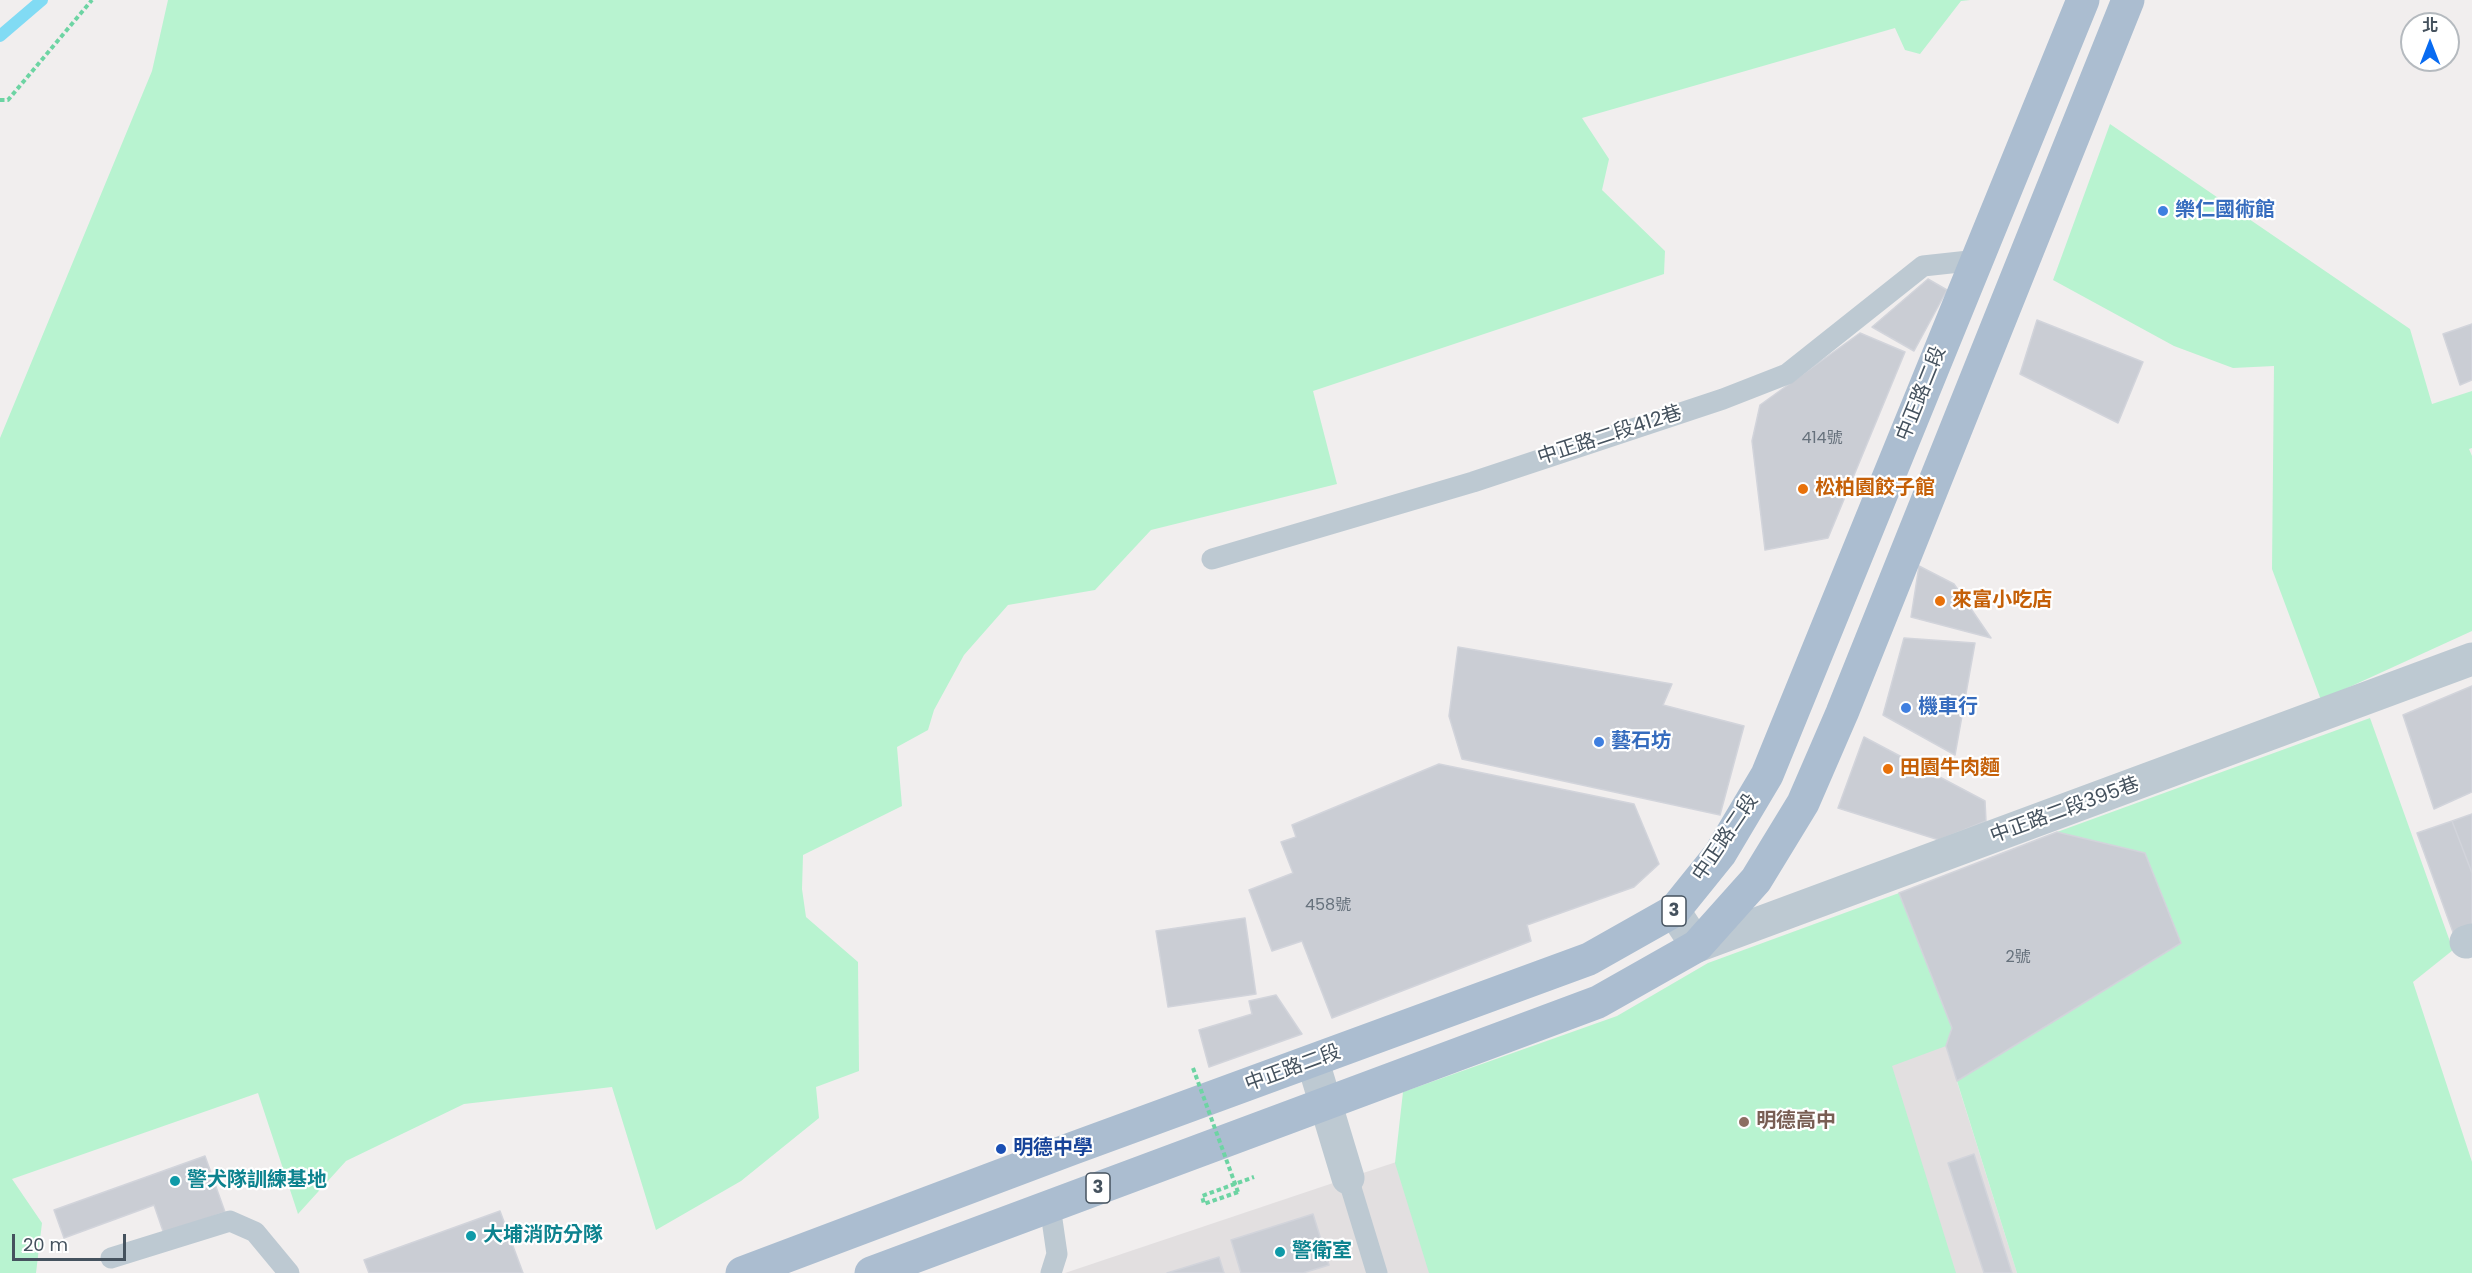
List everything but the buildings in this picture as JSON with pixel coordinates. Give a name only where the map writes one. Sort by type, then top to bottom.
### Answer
[{"type":"main road","name":"中正路二段","points":[[742,1273],[1082,1145],[1589,959],[1674,911],[1720,854],[1767,775],[2083,0]]},
{"type":"main road","name":"3","points":[[871,1273],[1598,1002],[1697,946],[1756,880],[1803,803],[1842,713],[2128,0]]},
{"type":"street","name":"中正路二段395巷","points":[[1697,946],[2472,659]]},
{"type":"street","points":[[1674,911],[1697,946]]},
{"type":"street","points":[[1313,1062],[1348,1178]]},
{"type":"lane","name":"中正路二段412巷","points":[[1212,559],[1473,482],[1723,399],[1787,374],[1923,266],[1978,260]]},
{"type":"lane","points":[[1348,1178],[1377,1273]]},
{"type":"lane","points":[[1050,1206],[1056,1254],[1051,1273]]},
{"type":"lane","points":[[111,1258],[230,1221],[255,1232],[289,1273]]},
{"type":"path","points":[[0,100],[8,100],[92,0]]},
{"type":"path","points":[[1193,1068],[1213,1125],[1221,1147],[1230,1170],[1234,1181],[1238,1192],[1204,1204],[1202,1196],[1212,1192],[1233,1185],[1244,1181],[1254,1177]]},
{"type":"shaded area","name":"明德高中","points":[[1927,986],[2017,1273],[1065,1273],[1348,1178]]},
{"type":"green space","points":[[168,0],[1970,0],[1961,1],[1920,54],[1905,50],[1895,28],[1582,118],[1609,159],[1602,190],[1665,251],[1664,274],[1313,391],[1337,484],[1151,530],[1095,590],[1008,605],[964,655],[934,710],[928,730],[897,747],[902,806],[803,855],[802,889],[806,917],[858,962],[859,1071],[816,1087],[819,1118],[741,1181],[656,1230],[612,1087],[464,1104],[346,1161],[298,1214],[258,1093],[12,1179],[42,1223],[36,1273],[0,1273],[0,438],[152,71]]},
{"type":"green space","points":[[2110,124],[2410,329],[2432,404],[2472,391],[2472,448],[2469,449],[2472,456],[2472,631],[2321,700],[2272,569],[2274,366],[2233,368],[2174,346],[2053,280]]},
{"type":"green space","points":[[2370,718],[2453,950],[2413,982],[2472,1162],[2472,1273],[2017,1273],[1957,1081],[2181,943],[2145,853],[2057,832]]},
{"type":"green space","name":"明德高中","points":[[1899,893],[1952,1028],[1946,1046],[1892,1066],[1956,1273],[1429,1273],[1395,1163],[1403,1092],[1617,1016],[1708,963]]},
{"type":"waterway","points":[[0,36],[42,0]]},
{"type":"place","name":"樂仁國術館","points":[[2163,211]]},
{"type":"place","name":"松柏園餃子館","points":[[1803,489]]},
{"type":"place","name":"來富小吃店","points":[[1940,601]]},
{"type":"place","name":"機車行","points":[[1906,708]]},
{"type":"place","name":"藝石坊","points":[[1599,742]]},
{"type":"place","name":"田園牛肉麵","points":[[1888,769]]},
{"type":"place","name":"明德高中","points":[[1744,1122]]},
{"type":"place","name":"明德中學","points":[[1001,1149]]},
{"type":"place","name":"警犬隊訓練基地","points":[[175,1181]]},
{"type":"place","name":"大埔消防分隊","points":[[471,1236]]},
{"type":"place","name":"警衛室","points":[[1280,1252]]}]
